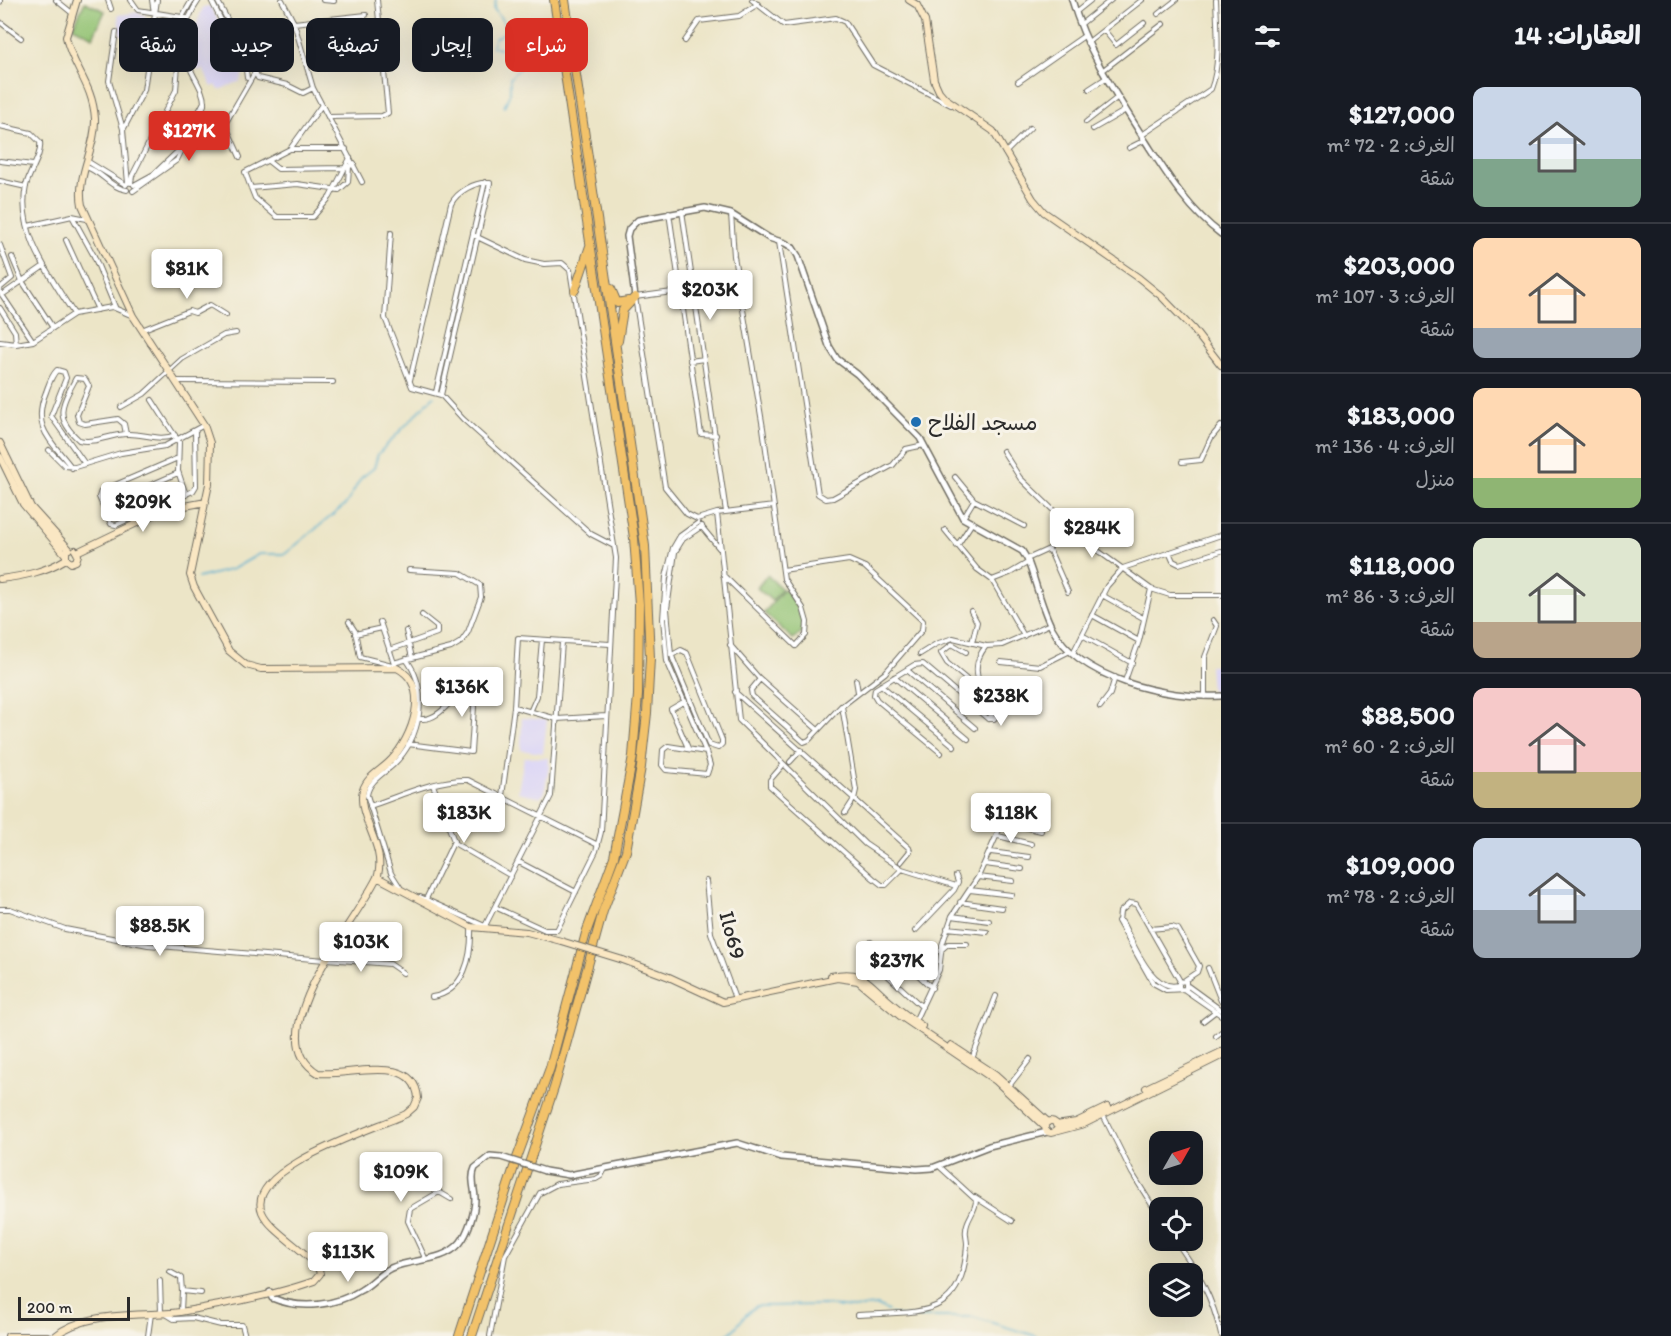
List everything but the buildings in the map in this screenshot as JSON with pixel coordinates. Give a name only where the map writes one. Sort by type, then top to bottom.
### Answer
[{"type":"highway","points":[[459,1336],[513,1168],[550,1068],[586,933],[614,857],[633,756],[639,663],[636,554],[554,0]]},
{"type":"highway","points":[[472,1336],[555,1084],[603,911],[626,851],[640,777],[650,675],[648,586],[640,508],[565,0]]},
{"type":"highway","points":[[575,290],[590,245]]},
{"type":"highway","points":[[605,270],[617,303],[635,297]]},
{"type":"highway","points":[[617,355],[621,314],[626,304],[635,297]]},
{"type":"main road","points":[[54,1336],[64,1329],[90,1321],[181,1311],[314,1281],[320,1274],[312,1259],[263,1215],[260,1203],[267,1187],[302,1159],[406,1114],[414,1107],[418,1098],[412,1080],[400,1072],[372,1070],[324,1074],[313,1070],[299,1043],[299,1018],[308,993],[326,959],[377,878],[380,858],[362,803],[363,789],[370,777],[390,762],[401,747],[417,699],[411,679],[392,665],[261,669],[246,665],[235,657],[224,643],[191,580],[191,565],[206,502],[210,443],[204,424],[144,329],[133,316],[82,205],[80,189],[94,136],[94,110],[87,82],[67,42],[66,33],[77,0]]},
{"type":"main road","points":[[910,0],[916,5],[925,21],[934,80],[939,91],[958,107],[987,125],[1033,199],[1044,212],[1153,290],[1193,329],[1221,365]]},
{"type":"main road","points":[[0,443],[31,507],[67,554]]},
{"type":"main road","points":[[0,457],[23,504],[75,562],[78,558],[77,552]]},
{"type":"main road","points":[[0,579],[32,574],[67,554],[77,552],[164,510],[206,502]]},
{"type":"main road","points":[[377,878],[471,927],[528,932],[561,941],[623,960],[677,980],[713,999],[727,1002],[837,978],[850,978],[866,985],[914,1024],[996,1081],[1050,1128],[1077,1126],[1221,1056]]},
{"type":"main road","points":[[713,999],[842,973],[860,976],[914,1024],[972,1059],[1010,1086],[1050,1128]]},
{"type":"main road","points":[[1050,1128],[1081,1120],[1221,1052]]},
{"type":"main road","points":[[8,1336],[47,1336]]},
{"type":"street","points":[[56,0],[72,14]]},
{"type":"street","points":[[108,0],[111,9]]},
{"type":"street","points":[[130,0],[136,9],[188,18],[199,0]]},
{"type":"street","points":[[152,0],[155,13]]},
{"type":"street","points":[[123,130],[144,90],[157,0]]},
{"type":"street","points":[[130,186],[132,176],[176,90],[182,17],[192,0]]},
{"type":"street","points":[[211,0],[246,70],[246,78]]},
{"type":"street","points":[[217,0],[258,78],[287,85],[303,93],[313,88]]},
{"type":"street","points":[[282,0],[291,18]]},
{"type":"street","points":[[323,0],[334,2]]},
{"type":"street","points":[[328,117],[382,116],[388,113],[377,0]]},
{"type":"street","points":[[752,0],[784,25],[836,18],[844,22],[873,65],[941,102],[958,107]]},
{"type":"street","points":[[1072,0],[1087,43],[1126,110],[1179,192],[1221,234]]},
{"type":"street","points":[[1075,12],[1091,0]]},
{"type":"street","points":[[1080,25],[1111,0]]},
{"type":"street","points":[[1087,43],[1142,0]]},
{"type":"street","points":[[1158,14],[1176,0]]},
{"type":"street","points":[[1130,147],[1211,89],[1219,60],[1219,21],[1216,0]]},
{"type":"street","points":[[685,41],[697,22],[739,16],[758,4]]},
{"type":"street","points":[[362,182],[351,157],[313,88],[294,23],[366,15]]},
{"type":"street","points":[[0,22],[21,38]]},
{"type":"street","points":[[1104,30],[1116,45],[1144,23]]},
{"type":"street","points":[[1102,71],[1163,24]]},
{"type":"street","points":[[116,32],[109,81],[123,130],[130,186]]},
{"type":"street","points":[[1018,82],[1084,36]]},
{"type":"street","points":[[130,186],[177,160],[204,102],[193,72]]},
{"type":"street","points":[[240,157],[225,124],[255,74]]},
{"type":"street","points":[[1089,89],[1106,78]]},
{"type":"street","points":[[1086,122],[1118,97]]},
{"type":"street","points":[[321,106],[290,149],[245,172],[255,198],[277,217],[313,217],[334,189],[351,157]]},
{"type":"street","points":[[1093,129],[1126,110]]},
{"type":"street","points":[[0,126],[31,133],[37,137],[40,146],[26,187],[28,226],[44,266],[74,314]]},
{"type":"street","points":[[1005,153],[1030,128]]},
{"type":"street","points":[[290,149],[346,149]]},
{"type":"street","points":[[0,161],[33,165]]},
{"type":"street","points":[[268,161],[278,169],[345,168]]},
{"type":"street","points":[[251,188],[297,184],[339,190],[348,182],[349,167],[354,163]]},
{"type":"street","points":[[87,164],[130,186]]},
{"type":"street","points":[[0,181],[26,187]]},
{"type":"street","points":[[410,380],[450,208],[460,193],[487,182],[441,395]]},
{"type":"street","points":[[72,216],[82,205]]},
{"type":"street","points":[[721,554],[708,534],[664,487],[635,297],[629,229],[638,220],[705,208],[731,214],[793,248],[798,256],[824,332],[837,359],[857,374],[924,445],[953,504],[963,518],[1022,551],[1028,560],[1050,624],[1071,652],[1093,668],[1157,692],[1204,697],[1221,696]]},
{"type":"street","points":[[682,211],[726,512]]},
{"type":"street","points":[[669,213],[701,434],[716,435]]},
{"type":"street","points":[[723,575],[796,646],[806,635],[807,622],[803,608],[787,586],[783,570],[734,256],[731,214]]},
{"type":"street","points":[[72,216],[94,256],[115,308]]},
{"type":"street","points":[[28,226],[72,216],[87,219]]},
{"type":"street","points":[[391,233],[385,318],[410,380],[416,389],[441,395],[463,419],[591,534],[614,546]]},
{"type":"street","points":[[475,236],[531,262],[565,264],[570,270],[575,290],[616,570],[598,845],[559,928],[554,931],[545,930],[495,907]]},
{"type":"street","points":[[436,392],[475,236]]},
{"type":"street","points":[[66,240],[98,310]]},
{"type":"street","points":[[779,242],[818,494],[826,499],[833,498],[893,465],[906,449],[924,445]]},
{"type":"street","points":[[0,245],[12,277],[12,281],[1,292]]},
{"type":"street","points":[[12,256],[22,281],[53,328]]},
{"type":"street","points":[[1,292],[44,266]]},
{"type":"street","points":[[635,297],[680,291]]},
{"type":"street","points":[[1,292],[33,341]]},
{"type":"street","points":[[144,329],[189,310],[195,313],[210,305],[226,315]]},
{"type":"street","points":[[0,308],[15,332],[16,344]]},
{"type":"street","points":[[0,337],[2,342],[16,344],[33,341],[62,319],[74,314],[98,310],[115,308],[133,316]]},
{"type":"street","points":[[121,407],[144,394],[170,369],[224,335],[236,333]]},
{"type":"street","points":[[690,361],[704,359]]},
{"type":"street","points":[[72,468],[43,429],[39,419],[40,405],[57,370],[64,372],[66,378],[52,408],[52,419],[85,464]]},
{"type":"street","points":[[126,434],[124,423],[118,419],[85,424],[78,422],[77,415],[89,386],[86,380],[76,378],[60,411],[76,438],[91,441],[126,434],[167,438],[175,435]]},
{"type":"street","points":[[177,381],[333,382]]},
{"type":"street","points":[[152,400],[178,440],[178,473],[186,495]]},
{"type":"street","points":[[49,450],[65,466],[72,468],[121,453],[157,448],[178,440],[204,424]]},
{"type":"street","points":[[1182,462],[1201,460],[1211,438],[1221,426]]},
{"type":"street","points":[[178,458],[102,490],[99,496],[110,522],[115,525],[186,495],[196,486],[195,431]]},
{"type":"street","points":[[1003,451],[1020,478],[1087,543],[1151,589],[1170,595],[1221,595]]},
{"type":"street","points":[[103,506],[178,473]]},
{"type":"street","points":[[955,477],[975,500],[1024,526]]},
{"type":"street","points":[[963,518],[975,500]]},
{"type":"street","points":[[692,517],[702,519],[717,513],[774,506]]},
{"type":"street","points":[[717,513],[729,644],[739,720],[783,765],[834,810],[864,843],[902,869],[956,886]]},
{"type":"street","points":[[957,546],[972,523]]},
{"type":"street","points":[[700,525],[676,542],[667,568],[663,619],[669,656],[685,701],[706,752],[710,765],[707,774],[664,768],[665,748],[706,752]]},
{"type":"street","points":[[708,534],[718,530]]},
{"type":"street","points":[[945,530],[977,569],[992,580],[1024,636]]},
{"type":"street","points":[[1001,663],[1040,666],[1071,652],[1102,595],[1123,568],[1221,535]]},
{"type":"street","points":[[992,580],[1010,573],[1049,549],[1068,592]]},
{"type":"street","points":[[1169,552],[1173,561],[1179,564],[1221,551]]},
{"type":"street","points":[[760,679],[751,690],[752,696],[801,740],[809,741],[842,706],[885,673],[924,625],[921,616],[866,567],[855,561],[783,570]]},
{"type":"street","points":[[349,622],[355,634],[360,657],[392,665],[451,648],[461,642],[468,632],[482,592],[476,581],[460,573],[409,570]]},
{"type":"street","points":[[1125,681],[1139,641],[1151,589]]},
{"type":"street","points":[[1102,595],[1143,618]]},
{"type":"street","points":[[971,611],[976,622],[972,643]]},
{"type":"street","points":[[389,650],[430,637],[438,632],[437,627],[422,615]]},
{"type":"street","points":[[1092,615],[1139,641]]},
{"type":"street","points":[[1204,697],[1206,657],[1217,626],[1213,620]]},
{"type":"street","points":[[380,622],[392,665]]},
{"type":"street","points":[[920,654],[936,644],[953,638],[986,646],[1002,645],[1050,624]]},
{"type":"street","points":[[355,634],[382,628]]},
{"type":"street","points":[[406,631],[412,658]]},
{"type":"street","points":[[1082,635],[1132,663]]},
{"type":"street","points":[[502,796],[514,707],[518,638],[610,644]]},
{"type":"street","points":[[530,712],[537,696],[542,640]]},
{"type":"street","points":[[406,660],[419,685],[421,699],[417,718],[408,744],[394,764],[369,786],[367,795],[370,806],[394,880],[402,888],[487,928],[552,791],[562,642]]},
{"type":"street","points":[[729,644],[760,679],[818,730]]},
{"type":"street","points":[[966,652],[952,644],[941,652],[947,663],[1003,706],[1012,708]]},
{"type":"street","points":[[986,646],[976,662],[976,675],[981,687],[1003,706]]},
{"type":"street","points":[[682,650],[687,653],[722,740],[718,748],[709,745],[669,656],[682,650]]},
{"type":"street","points":[[941,753],[875,698],[874,692],[881,685],[916,664],[925,666],[988,719],[994,719],[1003,706]]},
{"type":"street","points":[[907,669],[975,728]]},
{"type":"street","points":[[894,677],[968,739]]},
{"type":"street","points":[[1100,707],[1110,694],[1115,677]]},
{"type":"street","points":[[856,680],[858,692]]},
{"type":"street","points":[[881,685],[954,746]]},
{"type":"street","points":[[408,744],[471,752],[474,693],[461,691],[432,718],[424,720],[417,718]]},
{"type":"street","points":[[735,692],[909,848],[910,851],[901,862]]},
{"type":"street","points":[[685,701],[672,709],[688,749]]},
{"type":"street","points":[[842,706],[856,790],[854,799],[845,813]]},
{"type":"street","points":[[514,707],[557,719],[606,716]]},
{"type":"street","points":[[790,762],[801,750]]},
{"type":"street","points":[[783,765],[770,780],[770,786],[823,836],[882,885],[886,885],[902,869]]},
{"type":"street","points":[[370,806],[433,785],[455,780],[468,780],[598,845]]},
{"type":"street","points":[[426,899],[454,843],[433,785]]},
{"type":"street","points":[[914,1024],[940,966],[941,950],[952,916],[978,877],[1011,808],[1046,818]]},
{"type":"street","points":[[1004,822],[1041,831]]},
{"type":"street","points":[[998,836],[1031,844]]},
{"type":"street","points":[[454,843],[511,876]]},
{"type":"street","points":[[990,852],[1029,857]]},
{"type":"street","points":[[518,861],[576,892]]},
{"type":"street","points":[[985,864],[1022,869]]},
{"type":"street","points":[[915,931],[938,910],[956,886],[956,876]]},
{"type":"street","points":[[978,877],[1013,881]]},
{"type":"street","name":"Ilo69","points":[[706,881],[711,933],[734,996]]},
{"type":"street","points":[[970,890],[1012,895]]},
{"type":"street","points":[[960,902],[1002,908]]},
{"type":"street","points":[[1150,929],[1172,927],[1179,931],[1199,966],[1197,972],[1182,985],[1164,986],[1149,974],[1122,922],[1119,921],[1120,910],[1134,903],[1182,985],[1221,1015]]},
{"type":"street","points":[[0,909],[10,909],[65,929],[148,945],[390,964],[403,973]]},
{"type":"street","points":[[952,916],[989,921]]},
{"type":"street","points":[[432,997],[447,993],[462,978],[469,955],[471,927]]},
{"type":"street","points":[[947,928],[987,932]]},
{"type":"street","points":[[860,976],[871,942]]},
{"type":"street","points":[[941,950],[948,944],[967,945]]},
{"type":"street","points":[[1208,968],[1221,1001]]},
{"type":"street","points":[[913,970],[932,988]]},
{"type":"street","points":[[885,973],[922,1007]]},
{"type":"street","points":[[972,1059],[996,996]]},
{"type":"street","points":[[1203,1021],[1218,1011]]},
{"type":"street","points":[[1216,1036],[1221,1032]]},
{"type":"street","points":[[1010,1086],[1030,1059]]},
{"type":"street","points":[[1103,1114],[1132,1173],[1149,1200]]},
{"type":"street","points":[[270,1292],[272,1298],[282,1303],[313,1305],[327,1303],[361,1290],[393,1267],[426,1260],[447,1252],[460,1242],[474,1205],[473,1172],[485,1159],[501,1157],[545,1171],[569,1175],[737,1143],[781,1157],[917,1169],[939,1166],[988,1146],[1050,1128]]},
{"type":"street","points":[[939,1166],[973,1195],[1012,1221]]},
{"type":"street","points":[[490,1336],[505,1256],[540,1193],[557,1184],[596,1179],[605,1169]]},
{"type":"street","points":[[426,1260],[408,1221],[410,1209],[439,1192],[451,1199]]},
{"type":"street","points":[[858,1315],[937,1307],[952,1297],[966,1254],[965,1228],[976,1208],[973,1195]]},
{"type":"street","points":[[1183,1251],[1199,1272],[1214,1307],[1221,1335]]},
{"type":"street","points":[[170,1272],[181,1278],[181,1311]]},
{"type":"street","points":[[160,1281],[164,1314],[174,1319],[193,1318],[221,1325],[242,1325],[245,1336]]},
{"type":"street","points":[[182,1291],[201,1293]]},
{"type":"street","points":[[148,1336],[151,1314]]},
{"type":"shaded area","points":[[210,6],[217,18],[210,18],[210,72],[243,72],[241,81],[219,90],[216,85],[212,87],[203,69],[198,71],[198,20],[203,7]]},
{"type":"shaded area","points":[[139,12],[146,16],[146,18],[119,18],[119,25],[118,15]]},
{"type":"shaded area","points":[[1209,665],[1221,665],[1221,690],[1211,691]]},
{"type":"shaded area","points":[[522,718],[547,720],[543,753],[521,750]]},
{"type":"shaded area","points":[[524,757],[548,758],[549,766],[544,794],[540,797],[518,792]]},
{"type":"green space","points":[[85,2],[105,11],[93,37],[73,27]]},
{"type":"green space","points":[[767,575],[782,589],[772,601],[757,588]]},
{"type":"green space","points":[[784,589],[795,603],[802,620],[802,632],[793,639],[764,613]]},
{"type":"waterway","points":[[496,0],[494,9],[505,24],[504,33],[495,38],[492,46],[525,56],[523,65],[510,78],[510,93],[504,107]]},
{"type":"waterway","points":[[198,578],[233,569],[259,554],[285,554],[346,504],[361,478],[374,468],[378,454],[434,396]]},
{"type":"waterway","points":[[724,1336],[729,1334],[747,1313],[757,1306],[824,1305],[851,1308],[878,1306],[888,1311]]},
{"type":"waterway","points":[[891,1314],[900,1317],[973,1317],[1036,1336]]},
{"type":"place","name":"مسجد الفلاح","points":[[916,422]]}]
